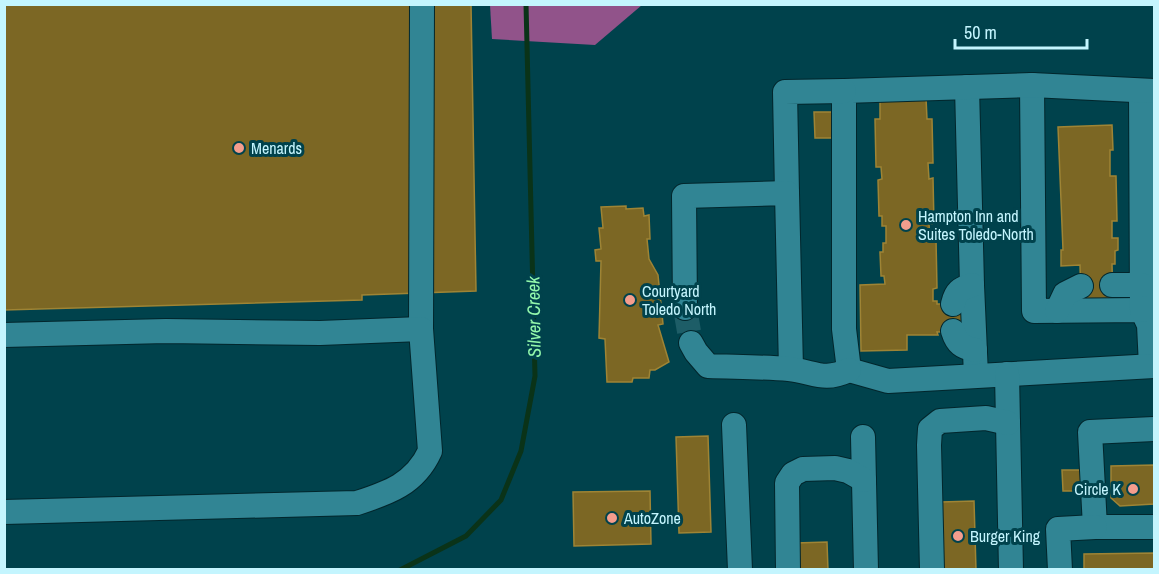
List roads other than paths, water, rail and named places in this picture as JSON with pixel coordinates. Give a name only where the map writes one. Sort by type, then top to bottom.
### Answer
[{"type":"lane","points":[[4,512],[357,503],[393,490],[406,482],[423,465],[430,451],[422,329],[422,4]]},
{"type":"lane","points":[[1032,85],[1034,311],[1143,310]]},
{"type":"lane","points":[[691,343],[708,366],[791,369],[816,376],[836,376],[849,370],[888,381],[1153,366],[1149,325],[1143,310],[1142,285],[1148,91],[1032,85],[785,92],[791,369]]},
{"type":"lane","points":[[967,87],[976,375]]},
{"type":"lane","points":[[844,91],[844,329],[849,370]]},
{"type":"lane","points":[[685,308],[684,196],[787,193]]},
{"type":"lane","points":[[953,304],[955,294],[960,289],[972,285]]},
{"type":"lane","points":[[1112,285],[1142,285]]},
{"type":"lane","points":[[1057,311],[1065,294],[1081,286]]},
{"type":"lane","points":[[4,335],[166,331],[320,333],[422,329]]},
{"type":"lane","points":[[953,331],[956,341],[963,348],[975,350]]},
{"type":"lane","points":[[1007,374],[1011,570]]},
{"type":"lane","points":[[932,570],[930,429],[940,421],[986,418],[1008,423]]},
{"type":"lane","points":[[734,425],[740,570]]},
{"type":"lane","points":[[1095,527],[1090,432],[1155,429]]},
{"type":"lane","points":[[863,437],[866,570]]},
{"type":"lane","points":[[788,570],[787,483],[793,474],[803,470],[835,468],[848,471],[864,480]]},
{"type":"lane","points":[[1060,570],[1058,529],[1155,527]]},
{"type":"waterway","name":"Silver Creek","points":[[400,570],[466,536],[501,500],[521,451],[535,376],[526,4]]},
{"type":"tunnel","points":[[685,308],[691,343]]},
{"type":"place","name":"Menards","points":[[239,148]]},
{"type":"place","name":"Hampton Inn and Suites Toledo-North","points":[[906,225]]},
{"type":"place","name":"Courtyard Toledo North","points":[[630,300]]},
{"type":"place","name":"Circle K","points":[[1133,489]]},
{"type":"place","name":"AutoZone","points":[[612,518]]},
{"type":"place","name":"Burger King","points":[[958,536]]}]
